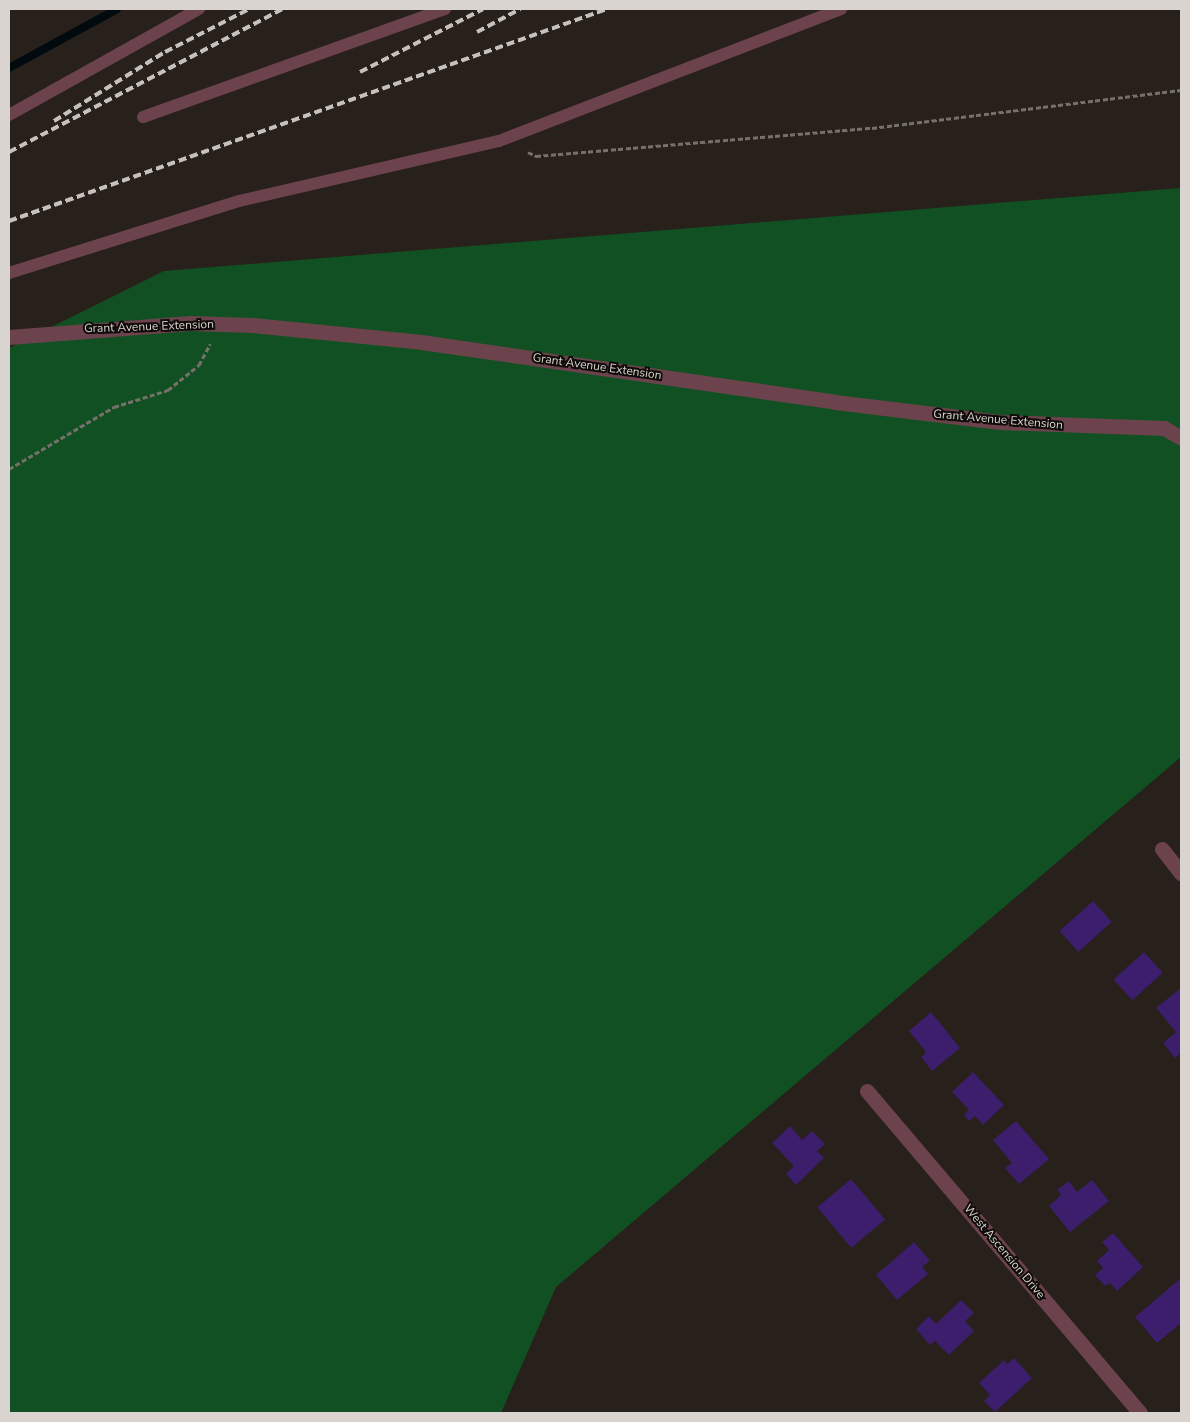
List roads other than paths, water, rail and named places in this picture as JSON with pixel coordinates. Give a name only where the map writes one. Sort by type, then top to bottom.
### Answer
[{"type":"street","name":"Grant Avenue Extension","points":[[9,337],[116,327],[220,324],[420,342],[834,402],[1000,422],[1164,428],[1181,438]]},
{"type":"street","points":[[1164,428],[1181,428]]},
{"type":"street","points":[[1162,849],[1181,873]]},
{"type":"street","name":"West Ascension Drive","points":[[867,1091],[1140,1413]]},
{"type":"lane","points":[[9,115],[199,9]]},
{"type":"lane","points":[[143,117],[445,9]]},
{"type":"lane","points":[[9,274],[239,201],[499,141],[841,9]]},
{"type":"waterway","points":[[9,68],[117,9]]},
{"type":"railway","points":[[54,121],[165,52],[249,9]]},
{"type":"railway","points":[[9,152],[282,9]]},
{"type":"railway","points":[[360,72],[483,9]]},
{"type":"railway","points":[[477,32],[520,9]]},
{"type":"railway","points":[[9,221],[607,9]]}]
